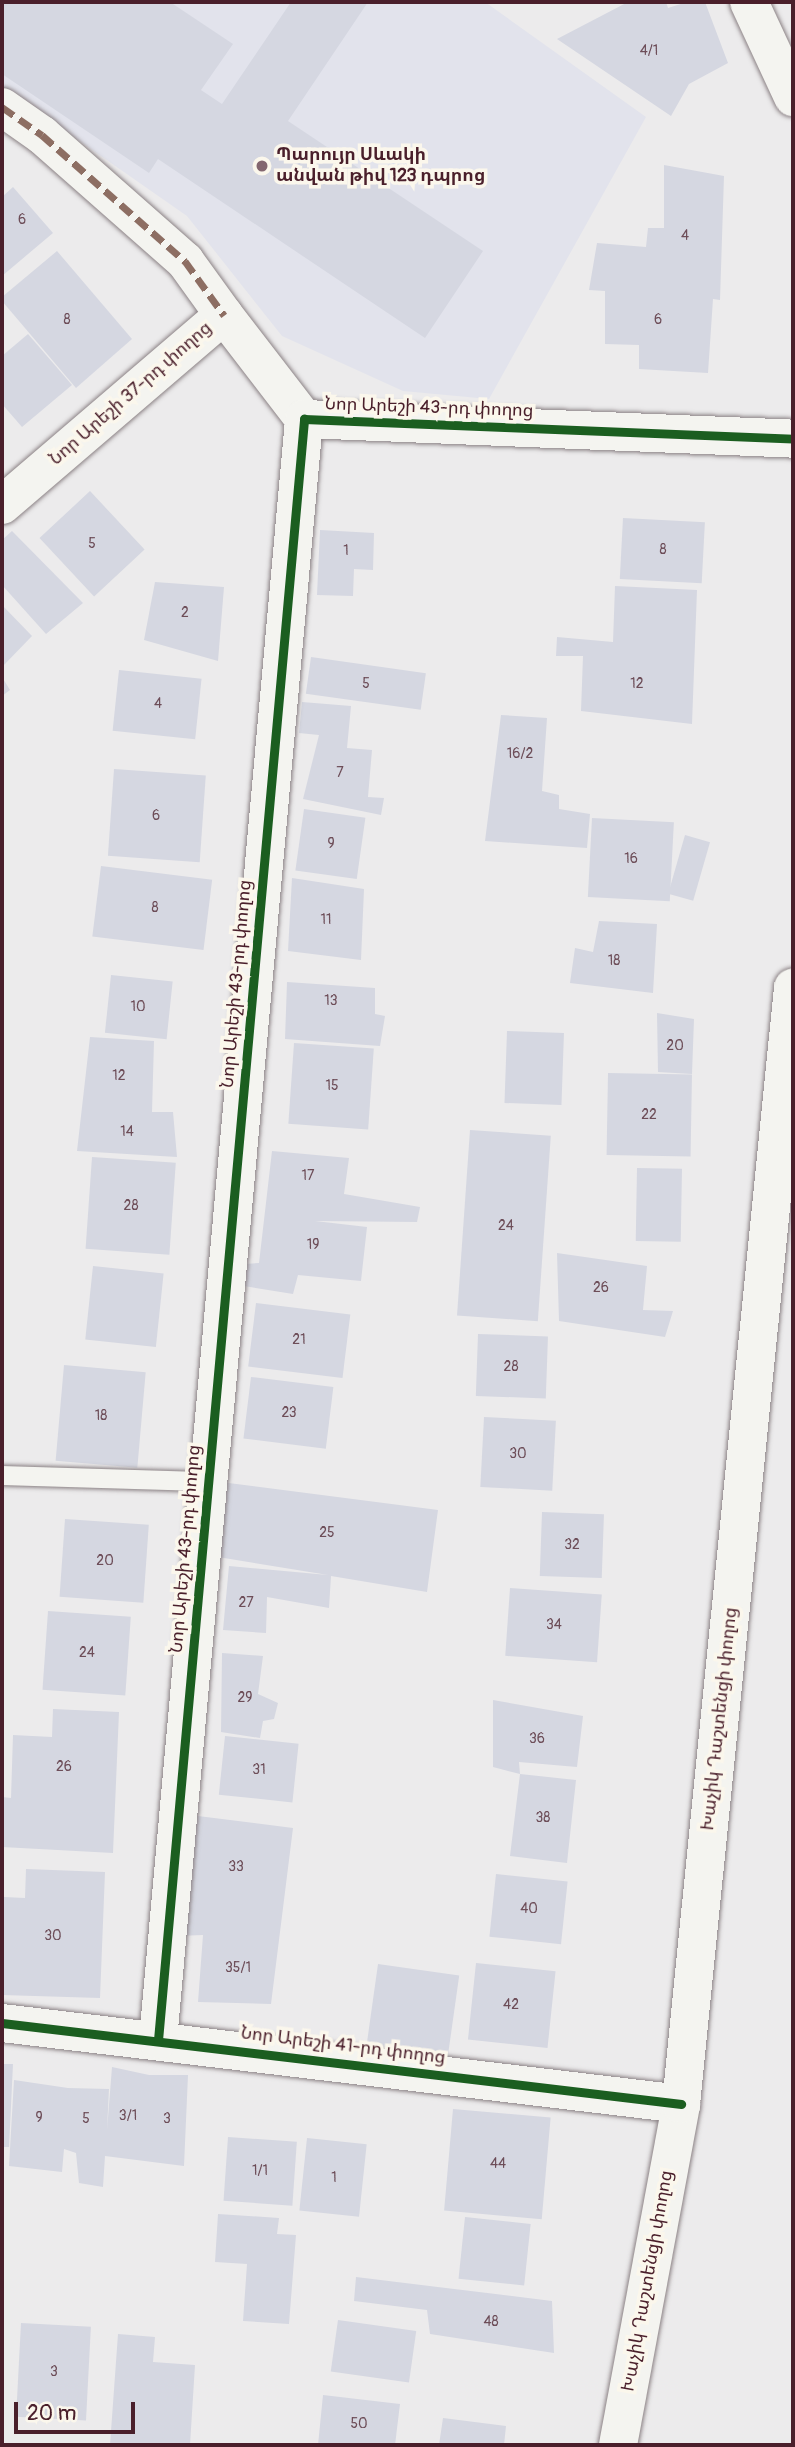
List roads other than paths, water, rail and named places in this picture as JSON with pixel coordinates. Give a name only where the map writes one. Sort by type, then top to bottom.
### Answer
[{"type":"street","points":[[749,2],[793,95]]},
{"type":"street","points":[[770,2],[793,95]]},
{"type":"street","points":[[2,107],[42,135],[185,261],[224,315]]},
{"type":"street","name":"Նոր Արեշի 37-րդ փողոց","points":[[2,505],[224,315],[304,419]]},
{"type":"street","name":"Նոր Արեշի 43-րդ փողոց","points":[[158,2040],[304,419],[793,439]]},
{"type":"street","name":"Խաչիկ Դաշտենցի փողոց","points":[[618,2445],[681,2104],[793,988]]},
{"type":"street","name":"Նոր Արեշի 41-րդ փողոց","points":[[2,2023],[681,2104]]},
{"type":"lane","points":[[2,1475],[208,1481]]},
{"type":"place","name":"Պարույր Սևակի անվան թիվ 123 դպրոց","points":[[262,166]]}]
